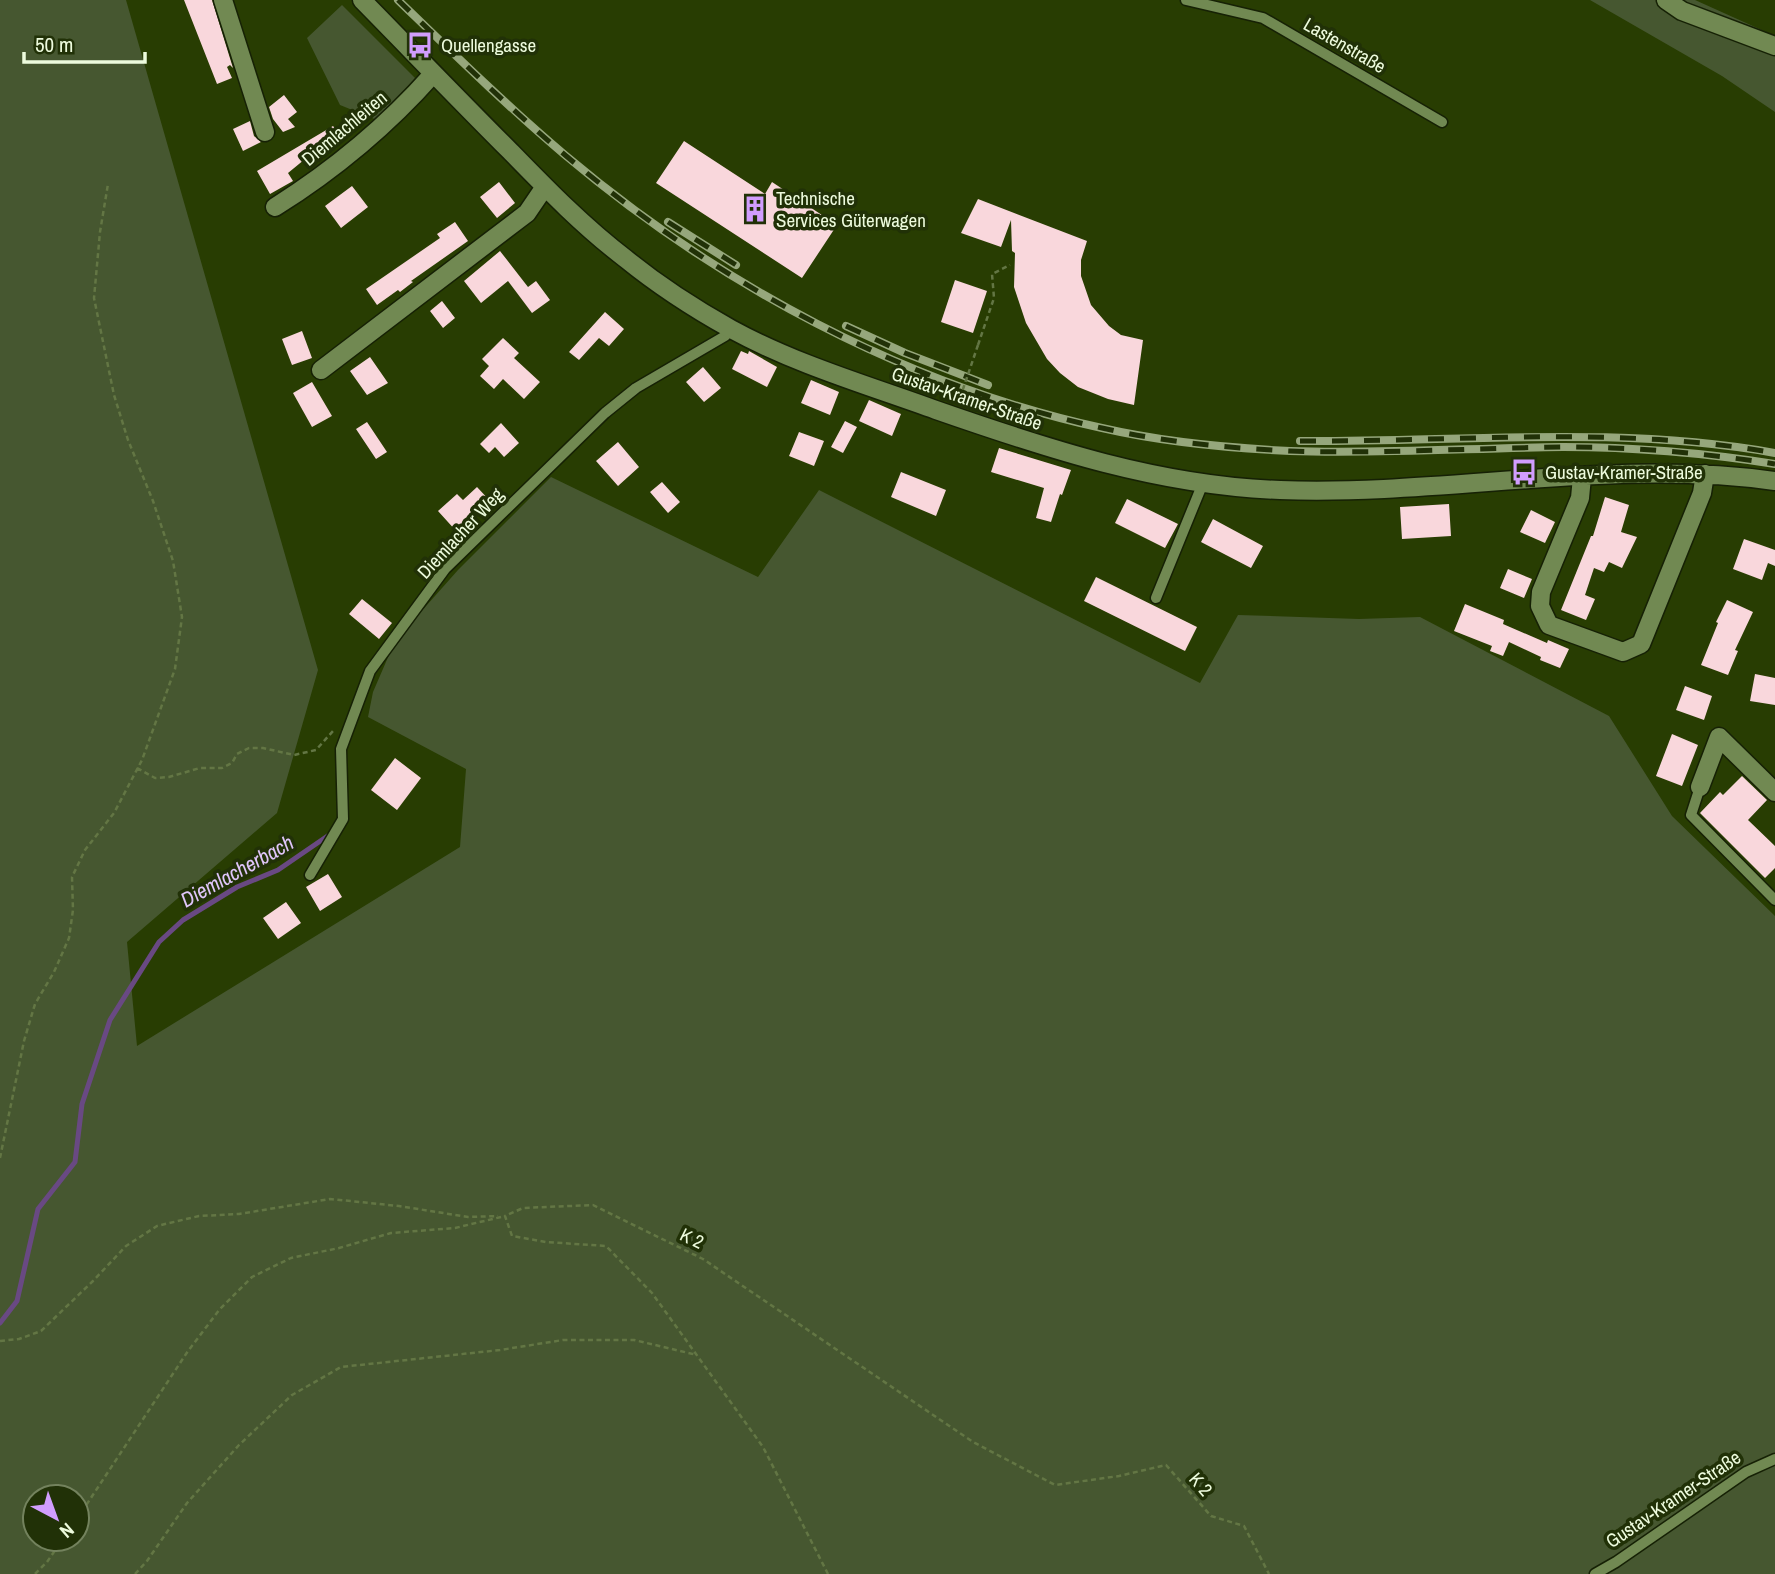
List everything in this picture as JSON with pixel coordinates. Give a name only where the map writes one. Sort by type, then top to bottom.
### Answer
[{"type":"street","points":[[223,0],[265,132]]},
{"type":"street","name":"Gustav-Kramer-Straße","points":[[362,0],[544,188],[627,261],[731,329],[837,375],[1039,445],[1107,465],[1203,483],[1280,490],[1338,491],[1639,474],[1705,474],[1775,481]]},
{"type":"street","points":[[1666,0],[1682,11],[1775,46]]},
{"type":"street","name":"Diemlachleiten","points":[[275,207],[301,191],[384,126],[433,74]]},
{"type":"street","points":[[321,370],[527,213],[544,188]]},
{"type":"street","points":[[1582,477],[1580,498],[1542,592],[1540,606],[1549,625],[1623,652],[1641,644],[1702,493],[1705,474]]},
{"type":"street","points":[[1700,787],[1719,737],[1775,792]]},
{"type":"lane","name":"Lastenstraße","points":[[1186,0],[1264,18],[1442,121]]},
{"type":"lane","name":"Diemlacher Weg","points":[[310,875],[343,819],[341,749],[370,671],[445,569],[605,413],[636,388],[725,336],[731,329]]},
{"type":"lane","points":[[1156,598],[1203,483]]},
{"type":"lane","points":[[1700,787],[1690,815],[1775,900]]},
{"type":"lane","name":"Gustav-Kramer-Straße","points":[[1595,1574],[1746,1472],[1775,1459]]},
{"type":"path","points":[[0,1158],[8,1113],[32,1017],[69,937],[73,910],[72,877],[85,850],[114,813],[156,724],[175,669],[183,617],[173,561],[114,395],[94,298],[108,184]]},
{"type":"path","points":[[960,398],[995,298],[992,274],[1010,265]]},
{"type":"path","points":[[137,768],[155,778],[169,777],[200,768],[222,768],[232,763],[237,754],[249,748],[263,748],[294,755],[316,750],[333,731],[337,722]]},
{"type":"path","points":[[0,1341],[19,1339],[41,1331],[125,1246],[157,1226],[199,1216],[239,1214],[330,1199],[400,1206],[468,1217],[505,1216]]},
{"type":"path","name":"K 2","points":[[505,1216],[523,1208],[593,1205],[703,1259],[973,1442],[1055,1485],[1166,1465],[1211,1516],[1244,1526],[1269,1574]]},
{"type":"path","points":[[505,1216],[512,1236],[546,1242],[606,1246],[652,1293],[763,1447],[828,1574]]},
{"type":"path","points":[[91,1497],[188,1351],[220,1309],[252,1277],[291,1258],[391,1233],[455,1228],[505,1216]]},
{"type":"path","points":[[135,1574],[187,1503],[239,1445],[292,1395],[341,1367],[500,1350],[563,1340],[635,1340],[697,1355]]},
{"type":"path","points":[[35,1574],[53,1553]]},
{"type":"green space","points":[[0,0],[126,0],[318,670],[277,813],[127,942],[137,1046],[460,847],[466,769],[368,717],[373,692],[395,641],[458,570],[551,477],[758,577],[819,490],[1200,683],[1238,615],[1359,619],[1420,617],[1609,716],[1672,816],[1775,916],[1775,1574],[0,1574]]},
{"type":"green space","points":[[1590,0],[1695,0],[1775,36],[1775,112],[1722,76]]},
{"type":"green space","points":[[342,5],[415,78],[377,120],[340,105],[307,38]]},
{"type":"building","points":[[184,0],[212,0],[233,68],[230,65],[227,67],[232,78],[217,84]]},
{"type":"building","points":[[284,95],[297,112],[288,119],[295,127],[283,132],[273,119],[269,107]]},
{"type":"building","points":[[250,121],[254,136],[261,142],[243,151],[233,129]]},
{"type":"building","points":[[333,126],[338,132],[288,173],[293,181],[270,194],[257,171]]},
{"type":"building","name":"Technische Services Güterwagen","points":[[684,141],[765,194],[772,182],[837,225],[802,278],[656,183]]},
{"type":"building","points":[[499,182],[515,203],[497,218],[480,197]]},
{"type":"building","points":[[352,186],[368,207],[341,228],[325,206]]},
{"type":"building","points":[[978,199],[1087,241],[1081,260],[1081,276],[1091,305],[1109,326],[1121,335],[1143,340],[1134,405],[1108,399],[1078,387],[1047,359],[1026,323],[1014,287],[1015,253],[1012,251],[1011,220],[1001,247],[961,233]]},
{"type":"building","points":[[455,222],[468,241],[411,281],[413,282],[400,292],[398,290],[377,305],[366,289],[440,238],[437,234]]},
{"type":"building","points":[[500,251],[528,287],[536,281],[550,300],[532,313],[508,281],[481,303],[464,281]]},
{"type":"building","points":[[955,280],[987,291],[973,333],[941,322]]},
{"type":"building","points":[[442,301],[455,318],[443,328],[430,311]]},
{"type":"building","points":[[605,312],[624,329],[609,346],[599,338],[579,360],[569,352]]},
{"type":"building","points":[[302,331],[312,358],[292,365],[282,339]]},
{"type":"building","points":[[503,338],[519,353],[514,358],[540,382],[524,399],[503,379],[494,389],[480,376],[489,366],[482,359]]},
{"type":"building","points":[[741,351],[748,354],[749,351],[777,367],[767,387],[732,369]]},
{"type":"building","points":[[370,357],[388,383],[367,395],[350,371]]},
{"type":"building","points":[[703,367],[721,388],[704,402],[686,382]]},
{"type":"building","points":[[811,380],[839,392],[830,415],[801,403]]},
{"type":"building","points":[[312,382],[332,416],[312,427],[293,393]]},
{"type":"building","points":[[869,400],[901,414],[892,436],[859,421]]},
{"type":"building","points":[[845,421],[857,427],[843,453],[831,447]]},
{"type":"building","points":[[367,422],[387,452],[376,459],[356,429]]},
{"type":"building","points":[[501,423],[519,443],[504,457],[495,447],[489,453],[480,444]]},
{"type":"building","points":[[799,432],[824,441],[814,466],[789,456]]},
{"type":"building","points":[[618,442],[639,467],[618,486],[596,461]]},
{"type":"building","points":[[999,448],[1071,470],[1051,522],[1036,518],[1044,488],[991,472]]},
{"type":"building","points":[[901,472],[946,490],[936,516],[891,497]]},
{"type":"building","points":[[662,482],[680,502],[668,513],[650,492]]},
{"type":"building","points":[[477,487],[491,502],[457,532],[438,511],[457,494],[463,500]]},
{"type":"building","points":[[1605,497],[1629,505],[1621,532],[1637,537],[1622,568],[1609,562],[1604,572],[1594,568],[1585,595],[1595,599],[1586,620],[1561,610],[1593,536]]},
{"type":"building","points":[[1127,499],[1178,524],[1165,548],[1115,523]]},
{"type":"building","points":[[1449,504],[1451,536],[1402,539],[1400,507]]},
{"type":"building","points":[[1531,510],[1555,522],[1545,543],[1520,532]]},
{"type":"building","points":[[1213,519],[1263,546],[1251,568],[1201,542]]},
{"type":"building","points":[[1744,539],[1775,550],[1775,566],[1768,563],[1762,580],[1733,569]]},
{"type":"building","points":[[1508,569],[1532,579],[1524,598],[1500,588]]},
{"type":"building","points":[[1096,577],[1197,627],[1185,651],[1084,601]]},
{"type":"building","points":[[362,599],[392,623],[379,639],[349,614]]},
{"type":"building","points":[[1727,600],[1753,612],[1735,650],[1738,651],[1728,675],[1701,665]]},
{"type":"building","points":[[1465,604],[1504,620],[1503,624],[1547,643],[1548,640],[1569,649],[1560,668],[1509,642],[1503,656],[1490,651],[1492,646],[1454,631]]},
{"type":"building","points":[[1755,674],[1775,678],[1775,705],[1750,701]]},
{"type":"building","points":[[1685,686],[1712,696],[1704,720],[1676,710]]},
{"type":"building","points":[[1672,734],[1698,745],[1682,786],[1656,776]]},
{"type":"building","points":[[395,758],[421,778],[397,810],[371,790]]},
{"type":"building","points":[[1742,776],[1767,800],[1748,820],[1775,846],[1775,868],[1765,878],[1700,813],[1720,792],[1723,795]]},
{"type":"building","points":[[328,874],[342,897],[320,911],[306,887]]},
{"type":"building","points":[[286,902],[301,923],[278,939],[263,918]]},
{"type":"waterway","name":"Diemlacherbach","points":[[0,1323],[17,1301],[38,1209],[75,1162],[82,1104],[110,1020],[159,942],[183,920],[237,887],[278,870],[332,833]]},
{"type":"railway","points":[[398,0],[565,155],[624,202],[686,246],[750,287],[817,324],[886,357],[956,385],[1029,409],[1102,428],[1172,441],[1219,446],[1324,452],[1616,448],[1775,464]]},
{"type":"railway","points":[[668,222],[736,265]]},
{"type":"railway","points":[[846,326],[905,353],[988,385]]},
{"type":"railway","points":[[1300,441],[1597,437],[1716,444],[1775,453]]},
{"type":"place","name":"Quellengasse","points":[[420,45]]},
{"type":"place","name":"Technische Services Güterwagen","points":[[755,209]]},
{"type":"place","name":"Gustav-Kramer-Straße","points":[[1524,472]]}]
